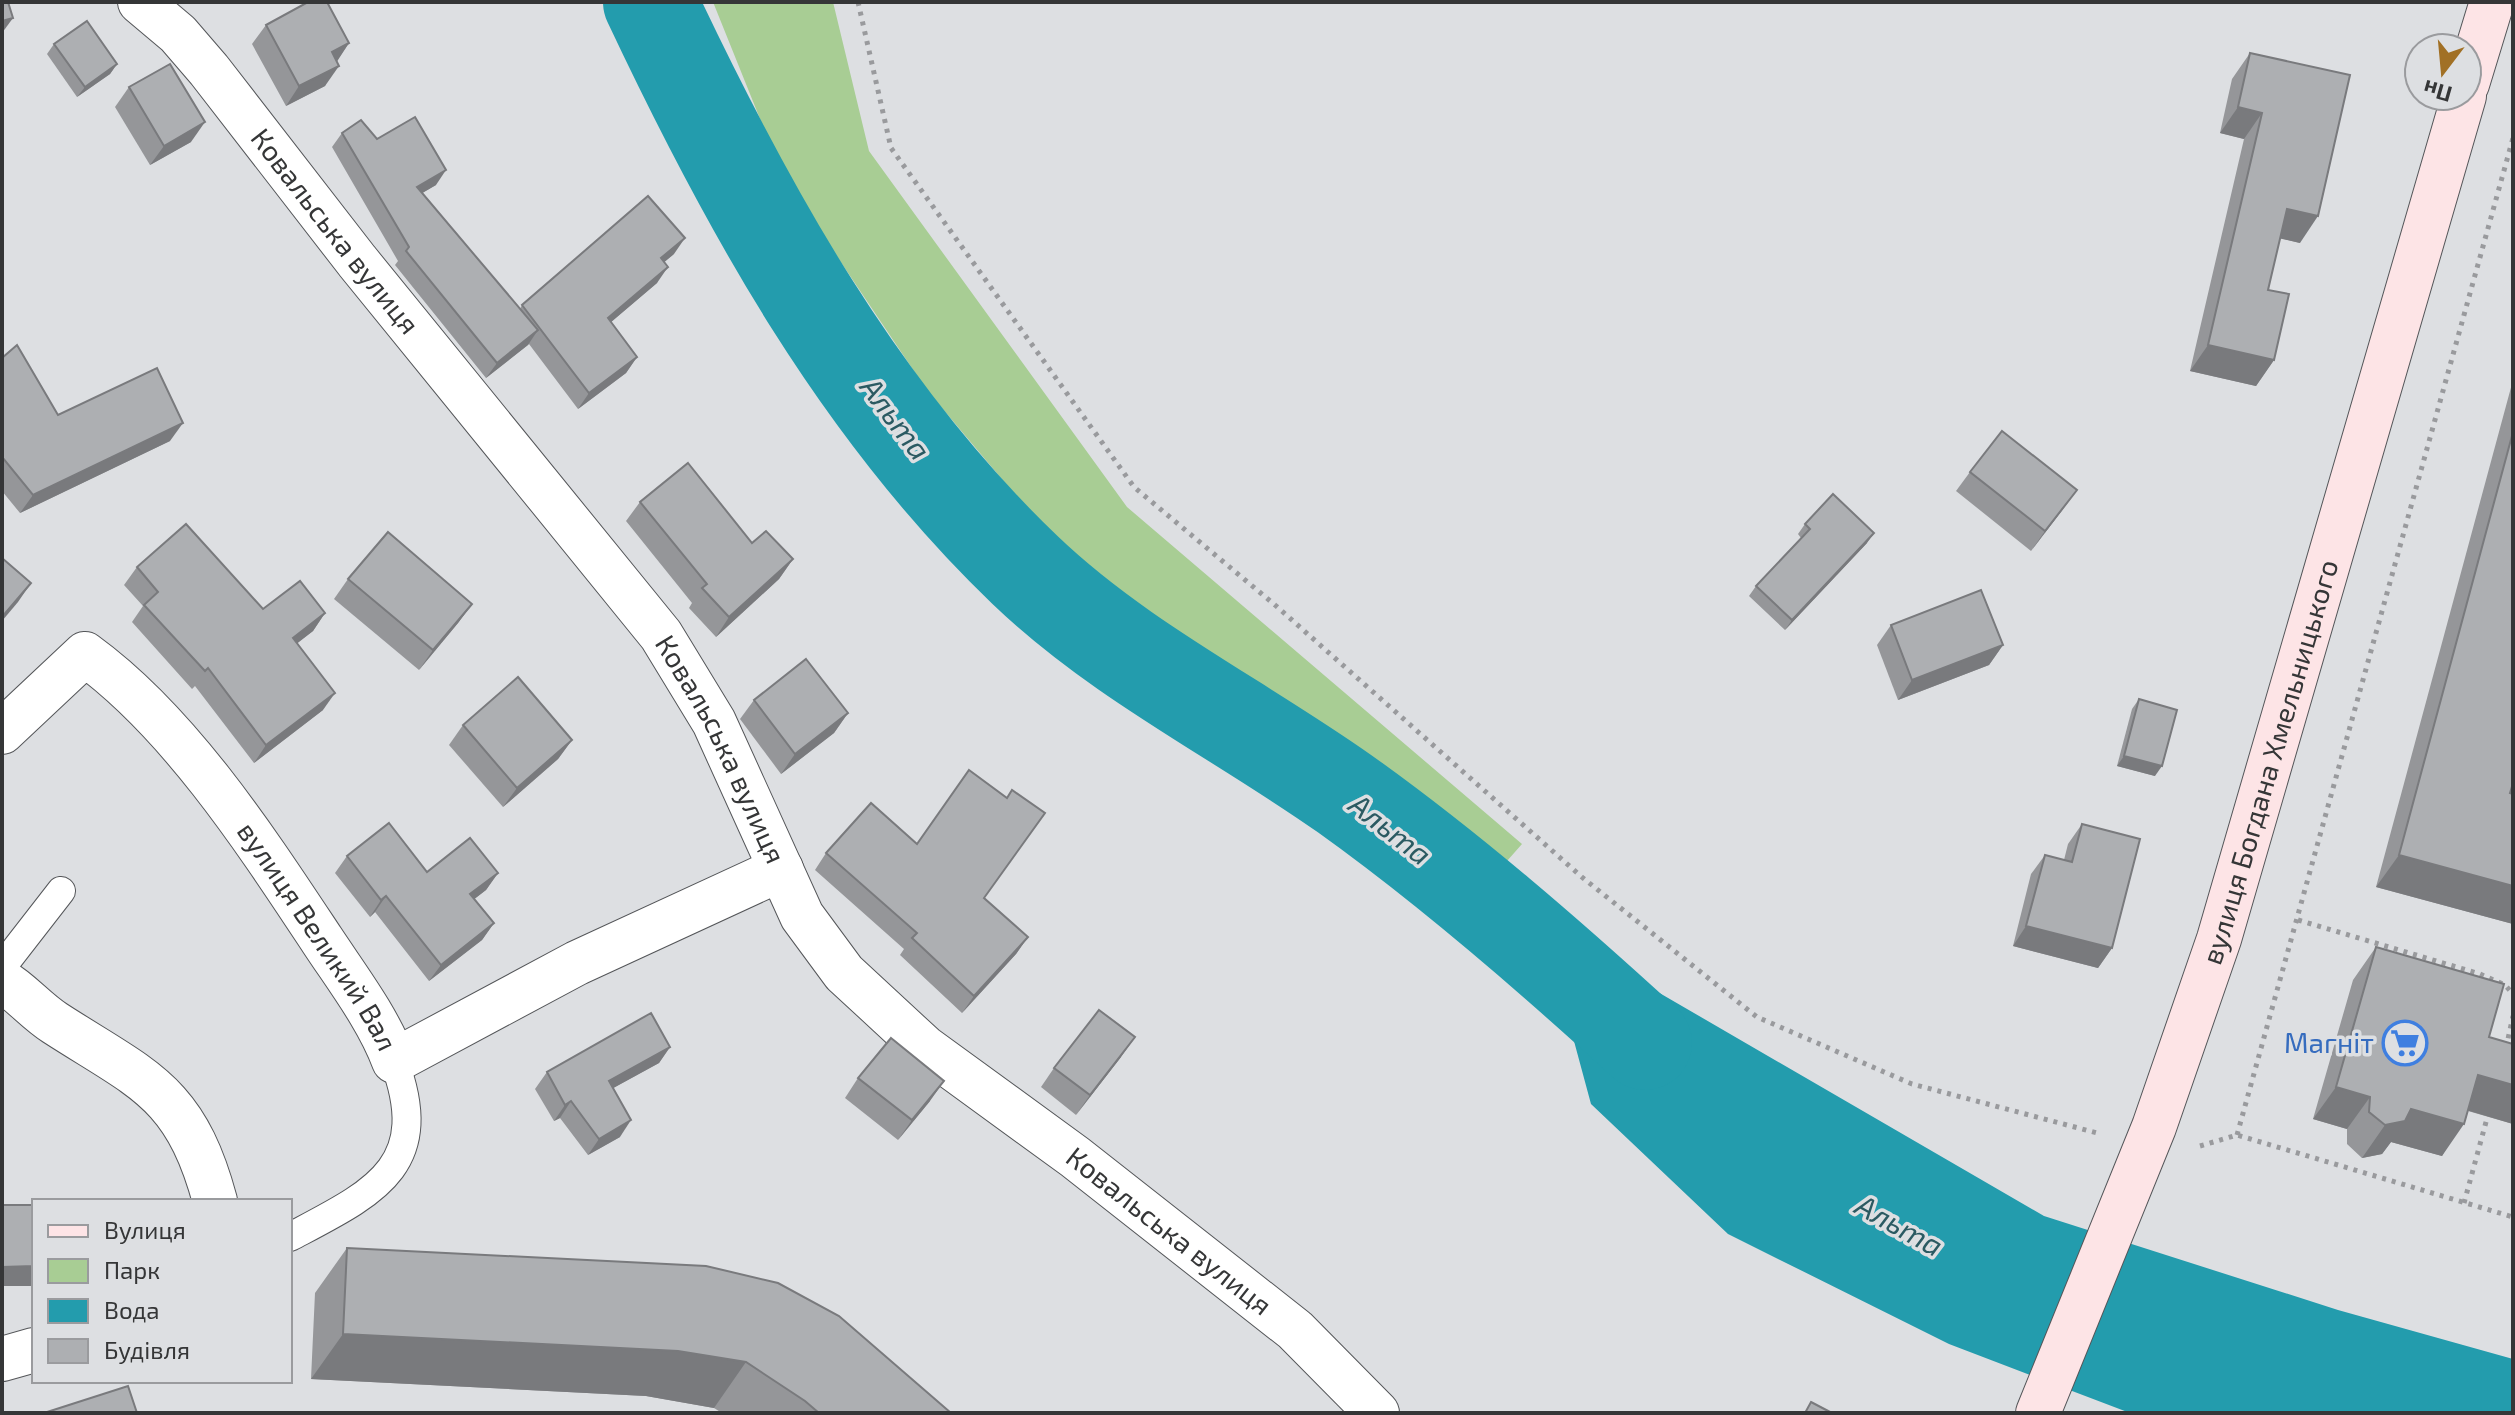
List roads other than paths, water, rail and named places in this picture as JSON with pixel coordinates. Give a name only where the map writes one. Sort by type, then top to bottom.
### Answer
[{"type":"main road","points":[[2483,32],[2492,2]]},
{"type":"main road","name":"вулиця Богдана Хмельницького","points":[[2038,1413],[2130,1186],[2219,939],[2459,112]]},
{"type":"street","name":"Ковальська вулиця","points":[[140,2],[178,34],[209,70],[357,261],[661,635],[714,722],[802,916],[819,942],[880,1008],[924,1047],[1075,1157],[1295,1330],[1377,1413]]},
{"type":"street","name":"вулиця Великий Вал","points":[[2,732],[85,654],[113,675],[161,722],[260,850],[332,954],[394,1061],[577,963],[781,869]]},
{"type":"street","points":[[2,981],[51,1021],[138,1073],[161,1093],[191,1137],[214,1199]]},
{"type":"street","points":[[2,1359],[32,1351]]},
{"type":"lane","points":[[2,967],[61,891]]},
{"type":"lane","points":[[292,1236],[362,1197],[395,1165],[404,1143],[408,1112],[394,1061]]},
{"type":"water","points":[[1551,956],[1625,973],[2044,1216],[2338,1310],[2513,1359],[2513,1413],[2130,1413],[1949,1344],[1728,1234],[1591,1104]]},
{"type":"waterway","name":"Альта","points":[[650,2],[726,155],[812,304],[859,375],[910,443],[965,508],[1025,570],[1100,633],[1345,794],[1423,852],[1499,914],[1645,1043]]},
{"type":"place","name":"Магніт","points":[[2405,1043]]}]
